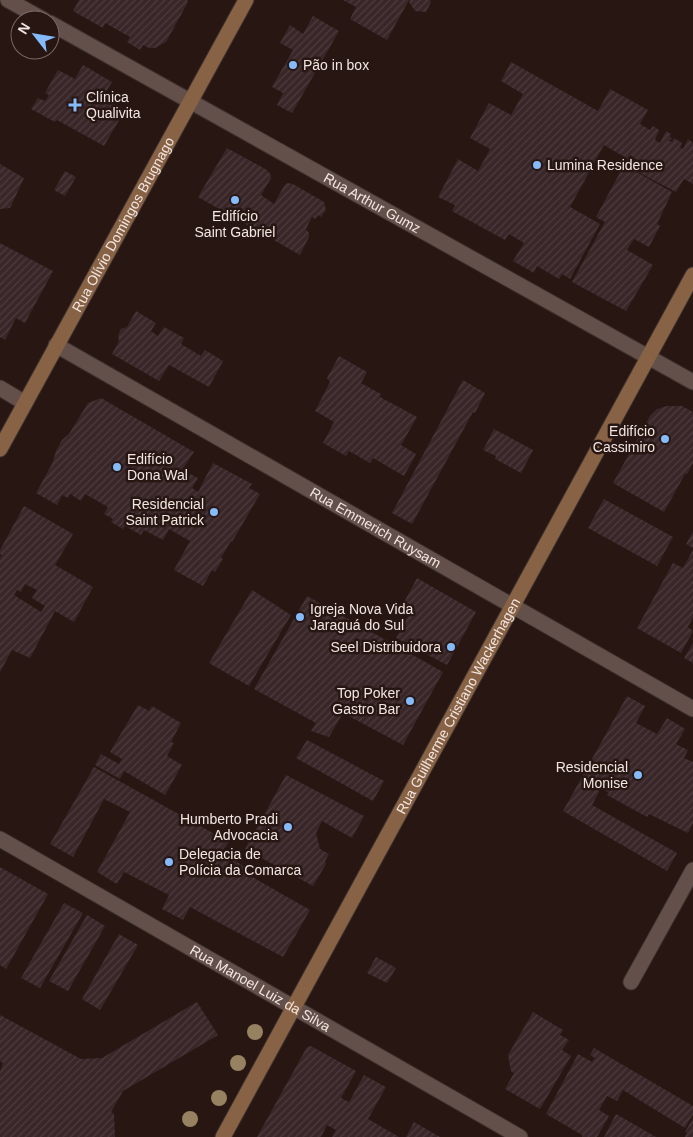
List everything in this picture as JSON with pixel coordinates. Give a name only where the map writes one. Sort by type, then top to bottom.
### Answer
[{"type":"street","points":[[8,0],[26,10]]},
{"type":"street","name":"Rua Olívio Domingos Brugnago","points":[[0,448],[246,0]]},
{"type":"street","name":"Rua Arthur Gumz","points":[[60,29],[693,382]]},
{"type":"street","name":"Rua Guilherme Cristiano Wackerhagen","points":[[223,1137],[693,275]]},
{"type":"street","name":"Rua Emmerich Ruysam","points":[[56,346],[693,709]]},
{"type":"street","points":[[0,388],[25,403]]},
{"type":"street","name":"Rua Manoel Luiz da Silva","points":[[0,839],[520,1137]]},
{"type":"street","points":[[631,982],[693,870]]},
{"type":"building","points":[[79,0],[187,0],[188,2],[166,42],[155,48],[143,45],[140,50],[127,42],[130,37],[105,23],[103,28],[73,11]]},
{"type":"building","points":[[343,0],[409,0],[387,40],[350,19],[356,7]]},
{"type":"building","points":[[410,0],[430,0],[431,2],[426,12],[415,11],[409,2]]},
{"type":"building","points":[[313,16],[339,31],[292,113],[277,105],[283,93],[272,87],[293,50],[280,43],[290,25],[303,34]]},
{"type":"building","name":"Lumina Residence","points":[[511,62],[598,111],[610,89],[648,110],[640,124],[650,130],[653,126],[659,130],[655,140],[660,143],[666,131],[671,134],[670,137],[672,139],[668,140],[672,142],[674,138],[682,143],[680,147],[683,149],[688,139],[693,143],[693,184],[684,179],[676,192],[636,171],[640,162],[630,155],[628,159],[604,145],[570,207],[600,224],[570,279],[562,274],[559,279],[537,266],[534,273],[513,261],[524,243],[509,234],[505,240],[452,211],[455,205],[438,197],[458,159],[478,171],[490,149],[470,138],[489,103],[511,115],[523,94],[501,81]]},
{"type":"building","name":"Clínica Qualivita","points":[[83,65],[112,82],[103,97],[125,110],[104,146],[57,120],[55,122],[31,109],[38,98],[45,101],[49,95],[45,93],[58,70],[75,79]]},
{"type":"building","name":"Edifício Saint Gabriel","points":[[227,148],[267,170],[271,178],[261,195],[274,204],[287,183],[293,184],[324,202],[326,210],[321,217],[318,215],[315,219],[312,217],[306,229],[309,237],[300,255],[198,197]]},
{"type":"building","points":[[0,164],[24,178],[10,208],[0,209]]},
{"type":"building","points":[[624,165],[672,192],[657,224],[660,226],[649,247],[634,239],[627,250],[653,265],[626,311],[572,282],[605,222],[596,217]]},
{"type":"building","points":[[65,171],[76,177],[65,196],[54,190]]},
{"type":"building","points":[[0,243],[53,271],[25,323],[16,318],[5,340],[0,337]]},
{"type":"building","points":[[136,311],[156,323],[151,331],[158,336],[164,327],[184,338],[181,344],[201,356],[205,350],[223,361],[209,387],[169,365],[159,381],[112,354],[119,341],[118,335],[121,329],[127,327]]},
{"type":"building","points":[[339,356],[367,372],[361,383],[381,394],[380,397],[417,417],[401,445],[416,454],[404,476],[373,458],[370,463],[349,451],[346,456],[323,443],[334,422],[315,411],[330,382],[327,378]]},
{"type":"building","points":[[463,380],[485,393],[412,524],[392,513]]},
{"type":"building","name":"Edifício Dona Wal","points":[[101,398],[194,452],[182,470],[198,478],[192,488],[198,492],[213,463],[252,484],[249,488],[260,494],[221,558],[223,559],[215,572],[212,570],[203,586],[174,570],[190,541],[169,529],[163,540],[144,530],[141,535],[125,526],[123,529],[111,522],[113,519],[104,514],[108,507],[85,494],[81,501],[70,494],[68,498],[62,495],[57,505],[36,493],[52,464],[62,440],[69,434],[88,403]]},
{"type":"building","name":"Edifício Cassimiro","points":[[667,406],[682,406],[693,412],[693,463],[664,512],[613,483],[650,416],[657,409]]},
{"type":"building","points":[[494,429],[533,450],[521,473],[495,459],[496,456],[483,450]]},
{"type":"building","points":[[604,499],[673,537],[657,566],[588,528]]},
{"type":"building","points":[[24,506],[73,534],[55,565],[93,587],[74,622],[55,611],[30,658],[12,650],[0,672],[0,558],[2,555],[0,550]],"holes":[[[25,584],[37,590],[32,598],[45,606],[41,612],[14,595],[17,590],[21,592]]]},
{"type":"building","points":[[693,532],[693,548],[686,544]]},
{"type":"building","points":[[693,550],[693,617],[688,627],[693,631],[681,653],[637,628],[673,563],[683,568]]},
{"type":"building","points":[[417,578],[476,612],[447,665],[396,638],[411,611],[402,606]]},
{"type":"building","points":[[252,590],[291,615],[249,686],[209,663]]},
{"type":"building","points":[[307,596],[443,672],[403,745],[343,713],[329,737],[311,731],[316,723],[254,689]]},
{"type":"building","points":[[693,643],[693,663],[684,658]]},
{"type":"building","name":"Residencial Monise","points":[[627,696],[645,706],[636,723],[657,734],[667,718],[685,729],[676,744],[688,750],[684,758],[693,762],[693,823],[688,833],[649,814],[647,817],[607,795],[609,793],[601,788],[592,805],[677,853],[667,871],[563,811]]},
{"type":"building","points":[[138,705],[149,711],[152,706],[181,723],[171,742],[174,743],[167,756],[182,765],[165,795],[124,771],[120,779],[95,765],[101,754],[119,764],[122,759],[110,752]]},
{"type":"building","points":[[307,740],[384,781],[373,801],[296,758]]},
{"type":"building","name":"Delegacia de Polícia da Comarca","points":[[94,767],[229,842],[221,852],[245,867],[242,871],[310,910],[283,957],[190,907],[183,920],[162,909],[169,895],[124,872],[117,884],[97,872],[130,812],[104,799],[73,857],[50,844]]},
{"type":"building","name":"Humberto Pradi Advocacia","points":[[286,775],[364,816],[352,838],[322,821],[316,833],[320,849],[329,854],[325,861],[326,864],[313,886],[245,849]]},
{"type":"building","points":[[0,867],[48,894],[6,969],[0,965]]},
{"type":"building","points":[[64,903],[83,913],[40,988],[21,978]]},
{"type":"building","points":[[87,915],[105,926],[68,991],[49,981]]},
{"type":"building","points":[[119,934],[138,945],[100,1010],[82,999]]},
{"type":"building","points":[[376,957],[396,968],[387,983],[367,973]]},
{"type":"building","points":[[197,1002],[218,1035],[123,1091],[111,1112],[114,1114],[115,1137],[0,1137],[0,1072],[3,1063],[0,1061],[0,1015],[81,1059],[102,1058]]},
{"type":"building","points":[[533,1012],[563,1030],[560,1035],[569,1040],[562,1050],[571,1056],[540,1109],[505,1089],[514,1073],[511,1071],[508,1055]]},
{"type":"building","points":[[311,1046],[356,1071],[341,1098],[349,1102],[364,1075],[386,1087],[368,1119],[399,1137],[332,1137],[336,1130],[327,1125],[321,1137],[257,1137],[307,1047]]},
{"type":"building","points":[[594,1048],[693,1106],[693,1114],[685,1128],[623,1090],[617,1101],[607,1096],[599,1110],[609,1116],[597,1137],[582,1137],[582,1135],[546,1114],[578,1054],[592,1062],[595,1058],[590,1055]]},
{"type":"building","points":[[616,1114],[656,1137],[604,1137]]},
{"type":"building","points":[[693,1118],[693,1137],[685,1137],[687,1133],[685,1132]]},
{"type":"building","points":[[414,1122],[440,1137],[406,1137]]},
{"type":"place","name":"Pão in box","points":[[293,65]]},
{"type":"place","name":"Clínica Qualivita","points":[[75,105]]},
{"type":"place","name":"Lumina Residence","points":[[537,165]]},
{"type":"place","name":"Edifício Saint Gabriel","points":[[235,200]]},
{"type":"place","name":"Edifício Cassimiro","points":[[665,439]]},
{"type":"place","name":"Edifício Dona Wal","points":[[117,467]]},
{"type":"place","name":"Residencial Saint Patrick","points":[[214,512]]},
{"type":"place","name":"Igreja Nova Vida Jaraguá do Sul","points":[[300,617]]},
{"type":"place","name":"Seel Distribuidora","points":[[451,647]]},
{"type":"place","name":"Top Poker Gastro Bar","points":[[410,701]]},
{"type":"place","name":"Residencial Monise","points":[[638,775]]},
{"type":"place","name":"Humberto Pradi Advocacia","points":[[288,827]]},
{"type":"place","name":"Delegacia de Polícia da Comarca","points":[[169,862]]}]
